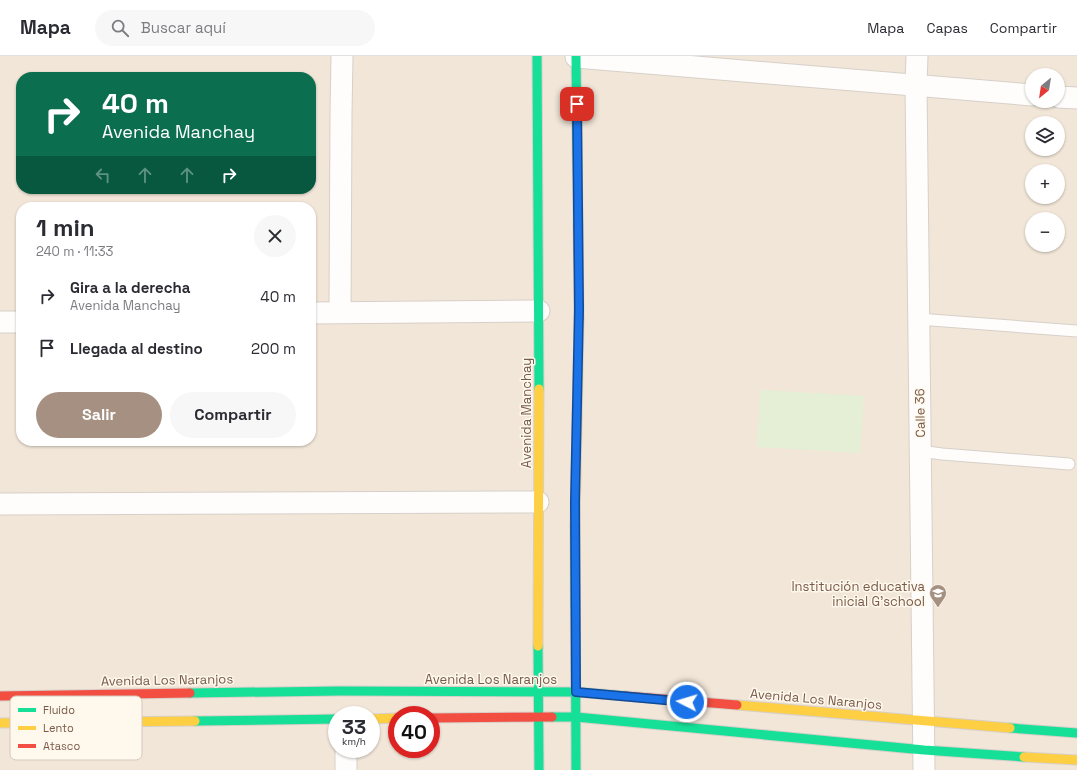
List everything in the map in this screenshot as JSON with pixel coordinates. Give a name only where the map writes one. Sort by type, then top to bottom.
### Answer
[{"type":"street","points":[[340,312],[340,114],[342,56]]},
{"type":"street","name":"Avenida Manchay","points":[[537,56],[536,136],[539,311],[539,770]]},
{"type":"street","points":[[576,770],[575,501],[579,301],[576,56],[1025,94]]},
{"type":"street","name":"Calle 36","points":[[917,56],[918,319],[924,760]]},
{"type":"street","points":[[1065,97],[1077,98]]},
{"type":"street","points":[[316,313],[539,311]]},
{"type":"street","points":[[0,322],[16,322]]},
{"type":"street","points":[[0,504],[538,502]]},
{"type":"street","name":"Avenida Los Naranjos","points":[[0,696],[340,690],[576,692],[1077,733]]},
{"type":"street","points":[[440,718],[576,717],[924,760],[1077,760]]},
{"type":"street","points":[[142,721],[328,719]]},
{"type":"street","points":[[0,723],[10,723]]},
{"type":"street","points":[[346,758],[346,770]]},
{"type":"lane","points":[[918,319],[1077,331]]},
{"type":"lane","points":[[920,450],[942,454],[1069,464]]},
{"type":"shaded area","points":[[0,56],[1077,56],[1077,770],[0,770]]},
{"type":"green space","points":[[760,390],[864,396],[860,453],[757,447]]},
{"type":"traffic: fast","points":[[537,56],[539,389]]},
{"type":"traffic: fast","points":[[576,56],[578,225]]},
{"type":"traffic: fast","points":[[575,526],[576,770]]},
{"type":"traffic: fast","points":[[538,646],[539,770]]},
{"type":"traffic: fast","points":[[190,693],[340,691],[576,692],[626,696]]},
{"type":"traffic: fast","points":[[552,717],[576,717],[924,750],[1024,757]]},
{"type":"traffic: fast","points":[[195,721],[328,719]]},
{"type":"traffic: fast","points":[[1010,728],[1077,733]]},
{"type":"traffic: slow","points":[[575,526],[579,319]]},
{"type":"traffic: slow","points":[[538,646],[539,389]]},
{"type":"traffic: slow","points":[[737,705],[1010,728]]},
{"type":"traffic: slow","points":[[380,719],[388,718]]},
{"type":"traffic: slow","points":[[142,722],[195,721]]},
{"type":"traffic: slow","points":[[0,723],[10,723]]},
{"type":"traffic: slow","points":[[1024,757],[1077,760]]},
{"type":"traffic: jam","points":[[578,225],[579,319]]},
{"type":"traffic: jam","points":[[0,696],[190,693]]},
{"type":"traffic: jam","points":[[626,696],[737,705]]},
{"type":"traffic: jam","points":[[440,718],[552,717]]},
{"type":"place","name":"Institución educativa inicial G'school","points":[[938,608]]},
{"type":"route","points":[[577,104],[579,309],[575,501],[576,692],[687,702]]}]
